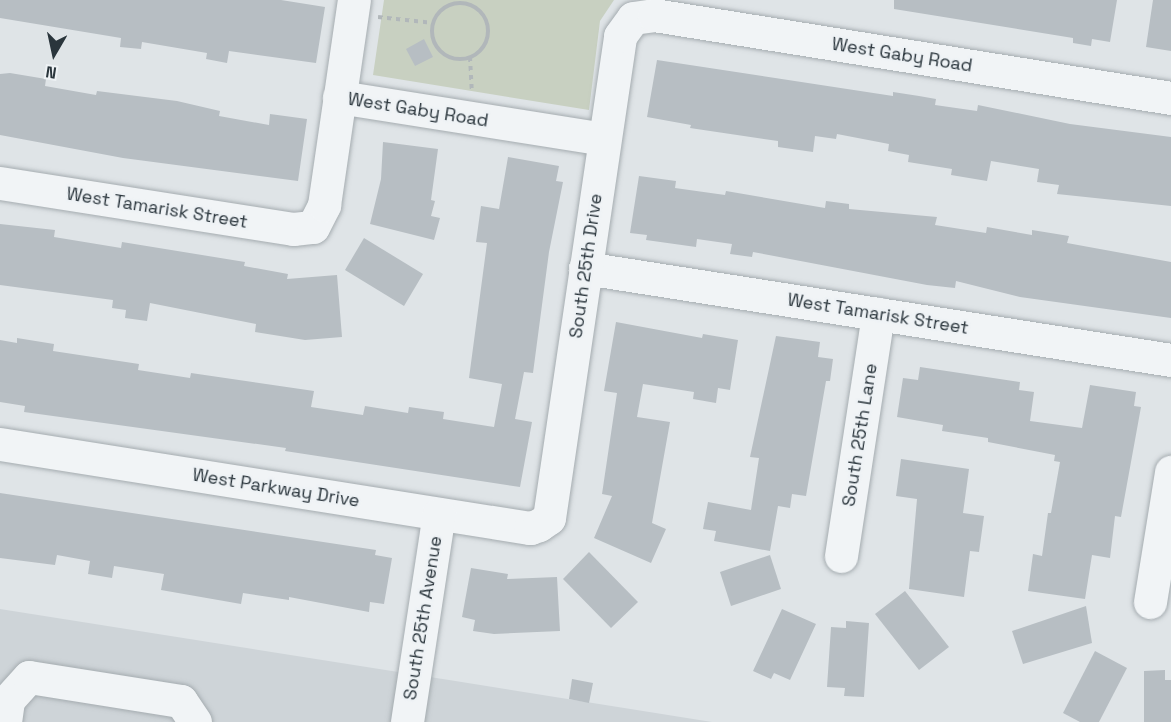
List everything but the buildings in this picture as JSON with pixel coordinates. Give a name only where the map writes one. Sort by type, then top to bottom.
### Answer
[{"type":"street","points":[[339,97],[353,6]]},
{"type":"street","name":"West Gaby Road","points":[[633,18],[654,15],[1171,98]]},
{"type":"street","name":"South 25th Drive","points":[[549,518],[620,36],[633,18]]},
{"type":"street","name":"West Gaby Road","points":[[339,97],[604,139]]},
{"type":"street","name":"West Tamarisk Street","points":[[0,183],[292,229],[314,227],[324,205],[339,97]]},
{"type":"street","name":"West Tamarisk Street","points":[[585,268],[1171,360]]},
{"type":"street","name":"South 25th Lane","points":[[841,556],[878,314]]},
{"type":"street","name":"West Parkway Drive","points":[[0,444],[530,528],[549,518]]},
{"type":"street","points":[[1150,602],[1171,472]]},
{"type":"street","name":"South 25th Avenue","points":[[407,722],[439,513]]},
{"type":"street","points":[[5,722],[8,700],[29,677],[181,701],[195,722]]},
{"type":"path","points":[[466,2],[481,12],[488,28],[484,46],[470,57],[444,53],[433,38],[434,23],[447,6],[466,2]]},
{"type":"path","points":[[353,6],[434,23]]},
{"type":"path","points":[[468,118],[474,78],[470,57]]},
{"type":"shaded area","points":[[0,609],[449,680],[712,722],[0,722]]},
{"type":"green space","points":[[384,0],[614,0],[600,21],[589,110],[373,75]]}]
